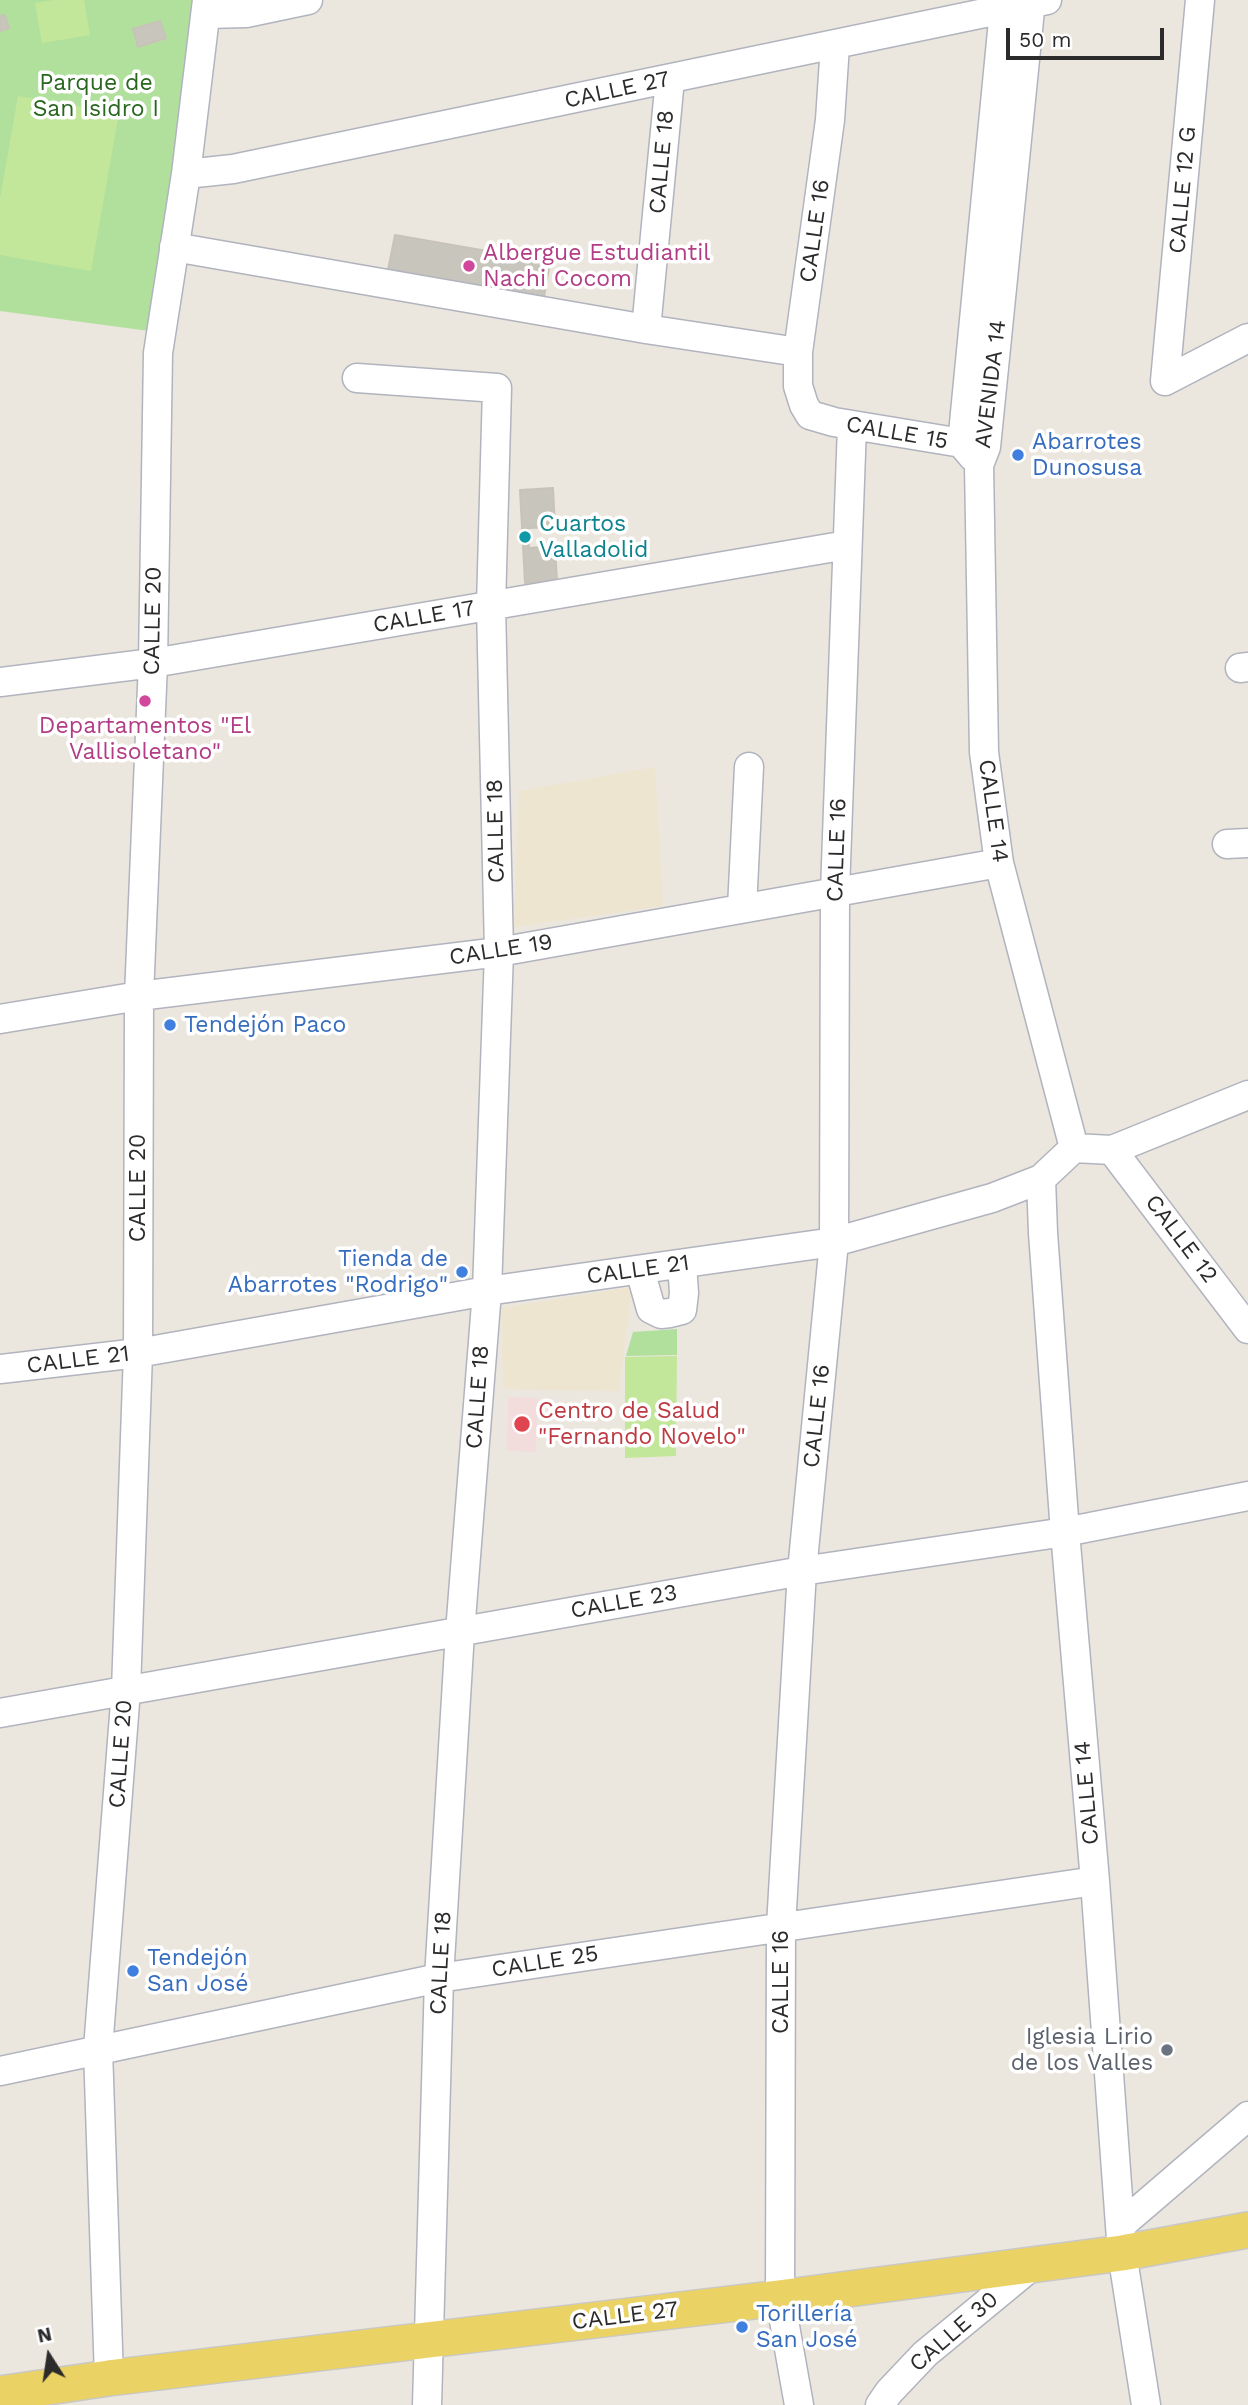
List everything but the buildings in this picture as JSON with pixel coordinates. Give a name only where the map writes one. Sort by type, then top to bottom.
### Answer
[{"type":"main road","name":"CALLE 27","points":[[0,2394],[109,2378],[1033,2265],[1121,2240],[1248,2230]]},
{"type":"street","points":[[206,7],[246,13],[307,0]]},
{"type":"street","name":"CALLE 12 G","points":[[1200,0],[1165,381],[1248,338]]},
{"type":"street","name":"CALLE 27","points":[[186,174],[233,169],[835,45],[1024,2]]},
{"type":"street","name":"AVENIDA 14","points":[[976,452],[1024,2]]},
{"type":"street","name":"CALLE 20","points":[[109,2378],[98,2049],[126,1690],[138,1353],[139,996],[153,663],[158,353],[186,174],[206,7]]},
{"type":"street","name":"CALLE 16","points":[[810,415],[798,386],[798,352],[830,121],[835,45]]},
{"type":"street","name":"CALLE 18","points":[[646,329],[670,79]]},
{"type":"street","points":[[174,247],[646,329],[798,352]]},
{"type":"street","name":"CALLE 18","points":[[357,379],[497,388],[491,606],[499,953],[486,1291],[460,1632],[439,1978],[426,2405]]},
{"type":"street","name":"CALLE 15","points":[[810,415],[976,452]]},
{"type":"street","name":"CALLE 16","points":[[799,2405],[780,2298],[781,1927],[802,1571],[834,1242],[835,891],[852,426]]},
{"type":"street","name":"CALLE 14","points":[[976,452],[984,752],[999,863],[1074,1148]]},
{"type":"street","name":"CALLE 17","points":[[0,682],[153,663],[847,545]]},
{"type":"street","points":[[742,908],[749,767]]},
{"type":"street","name":"CALLE 19","points":[[0,1019],[139,996],[499,953],[999,863]]},
{"type":"street","points":[[1074,1148],[1112,1150],[1248,1095]]},
{"type":"street","name":"CALLE 21","points":[[0,1369],[138,1353],[486,1291],[834,1242],[992,1198],[1041,1180],[1074,1148]]},
{"type":"street","name":"CALLE 12","points":[[1112,1150],[1248,1329]]},
{"type":"street","name":"CALLE 14","points":[[1041,1180],[1065,1532],[1095,1881],[1121,2240],[1146,2405]]},
{"type":"street","points":[[640,1270],[651,1309],[661,1314],[670,1313],[682,1310],[682,1264]]},
{"type":"street","name":"CALLE 23","points":[[0,1713],[802,1571],[1065,1532],[1248,1496]]},
{"type":"street","name":"CALLE 25","points":[[0,2070],[439,1978],[1095,1881]]},
{"type":"street","points":[[1121,2240],[1248,2116]]},
{"type":"street","name":"CALLE 30","points":[[880,2405],[925,2354],[1033,2265]]},
{"type":"shaded area","points":[[655,767],[663,906],[514,927],[519,791]]},
{"type":"shaded area","points":[[632,1287],[619,1391],[503,1389],[502,1308]]},
{"type":"shaded area","name":"Centro de Salud \"Fernando Novelo\"","points":[[508,1397],[538,1398],[536,1452],[507,1451]]},
{"type":"green space","name":"Parque de San Isidro I","points":[[0,0],[212,0],[149,331],[0,311]]},
{"type":"green space","points":[[84,0],[90,35],[42,43],[35,3]]},
{"type":"green space","points":[[18,96],[119,113],[91,271],[0,255],[0,199]]},
{"type":"green space","points":[[677,1329],[677,1355],[626,1356],[633,1332]]},
{"type":"green space","points":[[677,1356],[676,1456],[625,1458],[625,1357]]},
{"type":"place","name":"Albergue Estudiantil Nachi Cocom","points":[[469,266]]},
{"type":"place","name":"Abarrotes Dunosusa","points":[[1018,455]]},
{"type":"place","name":"Cuartos Valladolid","points":[[525,537]]},
{"type":"place","name":"Departamentos \"El Vallisoletano\"","points":[[145,701]]},
{"type":"place","name":"Tendejón Paco","points":[[170,1025]]},
{"type":"place","name":"Tienda de Abarrotes \"Rodrigo\"","points":[[462,1272]]},
{"type":"place","name":"Centro de Salud \"Fernando Novelo\"","points":[[522,1424]]},
{"type":"place","name":"Tendejón San José","points":[[133,1971]]},
{"type":"place","name":"Iglesia Lirio de los Valles","points":[[1167,2050]]},
{"type":"place","name":"Torillería San José","points":[[742,2327]]}]
